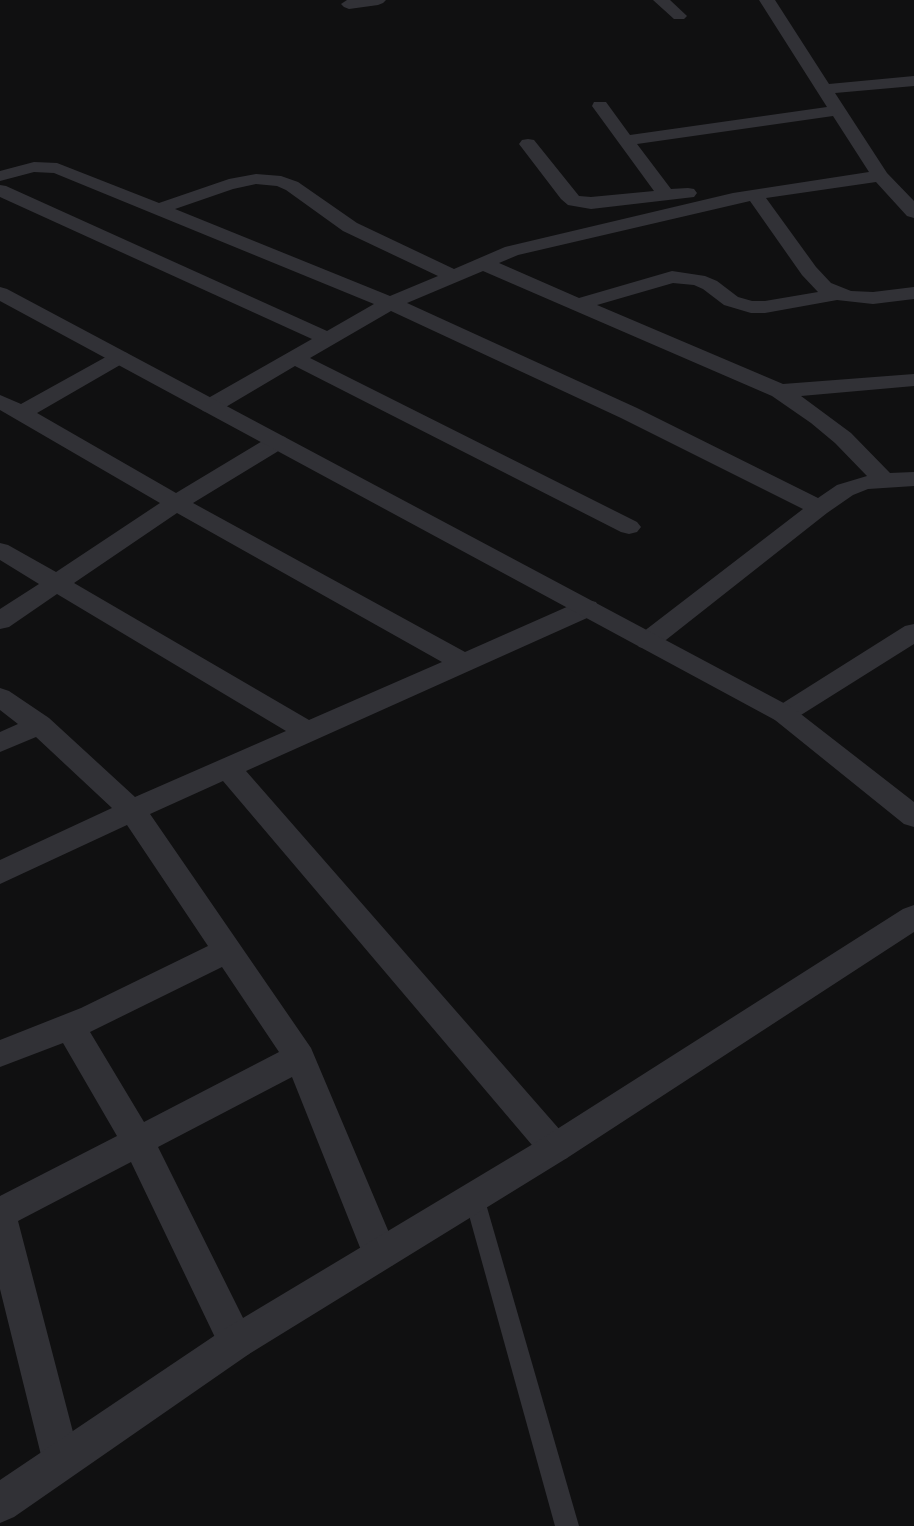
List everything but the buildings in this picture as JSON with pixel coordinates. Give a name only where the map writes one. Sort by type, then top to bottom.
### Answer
[{"type":"street","points":[[349,4],[378,0]]},
{"type":"street","points":[[661,0],[679,16]]},
{"type":"street","points":[[767,0],[880,176],[914,212]]},
{"type":"street","points":[[824,89],[914,81]]},
{"type":"street","points":[[600,106],[666,195]]},
{"type":"street","points":[[625,141],[838,110]]},
{"type":"street","points":[[528,144],[567,195],[574,201],[591,203],[706,192],[720,193],[733,198]]},
{"type":"street","points":[[0,176],[34,167],[56,168],[390,303],[629,413],[819,508]]},
{"type":"street","points":[[210,406],[390,303],[512,251],[733,198],[880,176]]},
{"type":"street","points":[[158,209],[229,184],[256,179],[281,181],[292,186],[350,226],[454,276]]},
{"type":"street","points":[[0,190],[328,339]]},
{"type":"street","points":[[754,194],[809,271],[824,287],[837,294],[851,297],[873,298],[914,293]]},
{"type":"street","points":[[484,264],[780,391],[819,418],[843,438],[884,480]]},
{"type":"street","points":[[579,304],[672,277],[698,280],[710,285],[731,301],[751,307],[765,307],[837,294]]},
{"type":"street","points":[[0,293],[784,714],[914,817]]},
{"type":"street","points":[[22,413],[120,358]]},
{"type":"street","points":[[295,358],[629,527]]},
{"type":"street","points":[[780,391],[914,380]]},
{"type":"street","points":[[0,401],[176,503],[464,663]]},
{"type":"street","points":[[0,620],[176,503],[278,442]]},
{"type":"street","points":[[648,641],[819,508],[845,490],[863,483],[914,479]]},
{"type":"street","points":[[0,550],[308,732]]},
{"type":"street","points":[[0,873],[132,810],[587,608]]},
{"type":"street","points":[[784,714],[914,632]]},
{"type":"street","points":[[0,697],[39,725],[132,810],[228,950],[300,1057],[380,1254]]},
{"type":"street","points":[[0,743],[39,725]]},
{"type":"street","points":[[228,768],[555,1148]]},
{"type":"street","points":[[0,1502],[236,1342],[555,1148],[914,916]]},
{"type":"street","points":[[0,1054],[70,1027],[228,950]]},
{"type":"street","points":[[70,1027],[138,1141],[236,1342]]},
{"type":"street","points":[[0,1213],[300,1057]]},
{"type":"street","points":[[0,1218],[61,1459]]},
{"type":"lane","points":[[474,1197],[567,1526]]}]
